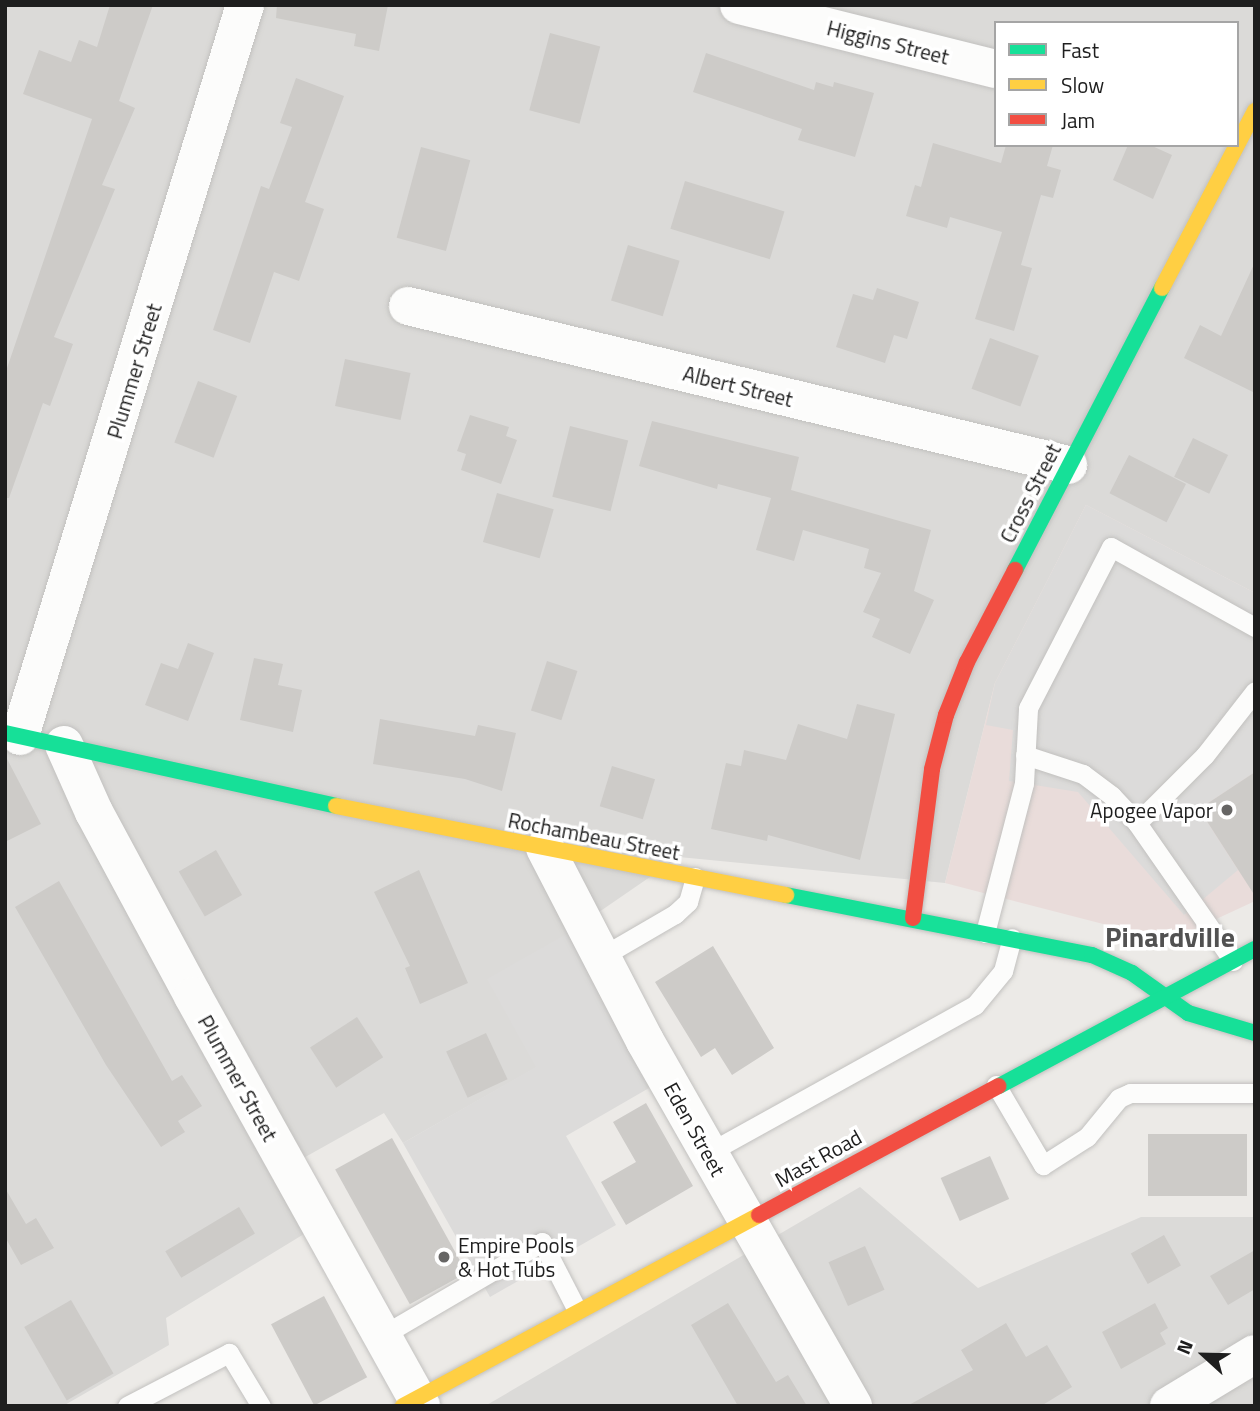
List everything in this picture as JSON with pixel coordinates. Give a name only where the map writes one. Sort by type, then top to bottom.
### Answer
[{"type":"street","name":"Plummer Street","points":[[13,734],[245,5]]},
{"type":"street","name":"Higgins Street","points":[[739,5],[994,69]]},
{"type":"street","name":"Cross Street","points":[[1239,143],[1248,126]]},
{"type":"street","name":"Cross Street","points":[[912,918],[932,769],[946,715],[967,662],[1237,147]]},
{"type":"street","name":"Albert Street","points":[[408,306],[1068,465]]},
{"type":"street","name":"Rochambeau Street","points":[[13,734],[544,848],[1091,955],[1132,973],[1188,1013],[1255,1033]]},
{"type":"street","name":"Plummer Street","points":[[64,745],[94,812],[192,996],[383,1335],[414,1403]]},
{"type":"street","name":"Eden Street","points":[[544,848],[708,1153],[853,1406]]},
{"type":"street","name":"Mast Road","points":[[414,1403],[577,1310],[1255,949]]},
{"type":"street","points":[[1169,1406],[1255,1354]]},
{"type":"lane","points":[[985,933],[1024,783],[1028,708],[1111,547],[1255,627]]},
{"type":"lane","points":[[1137,822],[1205,755],[1255,691]]},
{"type":"lane","points":[[1025,755],[1083,774],[1137,822],[1233,961]]},
{"type":"lane","points":[[601,957],[676,914],[688,902],[695,877]]},
{"type":"lane","points":[[708,1153],[975,1005],[1003,971],[1012,938]]},
{"type":"lane","points":[[996,1085],[1044,1166],[1087,1137],[1119,1098],[1130,1093],[1255,1093]]},
{"type":"lane","points":[[383,1335],[542,1242],[577,1310]]},
{"type":"lane","points":[[127,1406],[229,1353],[261,1406]]},
{"type":"shaded area","points":[[5,5],[1255,5],[1255,593],[1086,505],[995,683],[945,883],[679,857],[570,932],[537,1067],[403,1143],[384,1113],[273,1175],[304,1234],[166,1318],[169,1345],[63,1406],[5,1406]]},
{"type":"shaded area","points":[[1086,505],[1255,593],[1255,901],[1169,941],[945,883],[995,683]]},
{"type":"shaded area","points":[[1086,505],[1255,593],[1255,772],[1199,809],[1238,870],[1184,915],[1078,792],[1009,781],[1013,730],[986,725],[995,683]]},
{"type":"shaded area","points":[[570,932],[656,1084],[566,1136],[616,1225],[490,1297],[403,1143],[536,1067],[487,979]]},
{"type":"shaded area","points":[[860,1187],[978,1288],[1141,1217],[1255,1217],[1255,1406],[485,1406]]},
{"type":"building","points":[[110,5],[153,5],[119,101],[135,108],[102,185],[115,189],[54,337],[73,344],[50,406],[43,403],[9,498],[5,498],[5,374],[92,119],[23,94],[39,50],[71,62],[79,40],[97,47]]},
{"type":"building","points":[[277,5],[388,5],[379,51],[354,46],[356,34],[276,18]]},
{"type":"building","points":[[550,33],[600,46],[580,124],[529,110]]},
{"type":"building","points":[[706,53],[814,90],[816,82],[833,87],[834,82],[874,93],[855,157],[798,140],[802,129],[693,92]]},
{"type":"building","points":[[296,78],[344,96],[305,202],[324,209],[299,281],[274,272],[250,343],[213,330],[261,186],[269,189],[292,127],[280,123]]},
{"type":"building","points":[[933,143],[1001,163],[1005,147],[1052,147],[1047,166],[1061,170],[1053,198],[1041,195],[1021,265],[1032,268],[1014,331],[975,319],[1002,232],[950,217],[947,228],[906,216],[915,185],[921,187]]},
{"type":"building","points":[[421,147],[470,160],[446,251],[397,238]]},
{"type":"building","points":[[1127,147],[1154,147],[1172,155],[1153,199],[1113,180]]},
{"type":"building","points":[[685,181],[784,211],[770,259],[670,229]]},
{"type":"building","points":[[628,245],[680,261],[663,316],[611,300]]},
{"type":"building","points":[[1255,262],[1255,393],[1184,358],[1200,325],[1221,336]]},
{"type":"building","points":[[877,288],[919,302],[907,339],[894,335],[885,363],[836,347],[853,294],[873,300]]},
{"type":"building","points":[[990,338],[1039,356],[1020,407],[972,389]]},
{"type":"building","points":[[345,359],[411,373],[401,420],[335,406]]},
{"type":"building","points":[[198,381],[237,396],[214,458],[174,443]]},
{"type":"building","points":[[470,415],[509,427],[506,436],[517,440],[501,484],[461,470],[466,454],[457,451]]},
{"type":"building","points":[[652,421],[799,457],[791,490],[931,530],[914,591],[934,600],[910,654],[872,637],[880,619],[863,612],[881,573],[864,568],[869,549],[803,530],[794,561],[756,550],[771,498],[718,484],[717,489],[639,466]]},
{"type":"building","points":[[570,426],[628,441],[611,511],[552,497]]},
{"type":"building","points":[[1193,438],[1228,455],[1209,494],[1174,477]]},
{"type":"building","points":[[1129,455],[1186,484],[1167,522],[1109,493]]},
{"type":"building","points":[[497,493],[554,509],[540,558],[483,542]]},
{"type":"building","points":[[188,643],[214,653],[188,721],[145,705],[161,663],[178,669]]},
{"type":"building","points":[[254,658],[283,664],[278,685],[302,690],[293,732],[240,720]]},
{"type":"building","points":[[547,661],[577,671],[561,720],[531,710]]},
{"type":"building","points":[[857,704],[895,714],[860,860],[768,835],[767,841],[711,829],[726,763],[741,766],[744,750],[786,760],[798,724],[847,739]]},
{"type":"building","points":[[380,719],[475,736],[478,725],[516,733],[502,791],[465,779],[373,764]]},
{"type":"building","points":[[5,755],[41,824],[5,842]]},
{"type":"building","points":[[612,766],[655,779],[643,819],[600,806]]},
{"type":"building","points":[[1255,772],[1255,896],[1199,809]]},
{"type":"building","points":[[216,850],[242,895],[205,917],[179,872]]},
{"type":"building","points":[[419,870],[468,983],[420,1004],[405,968],[410,966],[374,892]]},
{"type":"building","points":[[59,881],[172,1081],[182,1075],[202,1106],[178,1121],[185,1132],[161,1147],[106,1065],[15,907]]},
{"type":"building","points":[[713,946],[774,1048],[732,1075],[715,1048],[701,1057],[655,982]]},
{"type":"building","points":[[357,1017],[383,1057],[336,1088],[310,1047]]},
{"type":"building","points":[[486,1033],[508,1079],[468,1098],[446,1052]]},
{"type":"building","points":[[646,1103],[693,1186],[626,1225],[601,1182],[636,1162],[613,1122]]},
{"type":"building","points":[[1148,1134],[1247,1134],[1247,1196],[1148,1196]]},
{"type":"building","points":[[392,1138],[467,1273],[410,1304],[335,1170]]},
{"type":"building","points":[[990,1156],[1009,1199],[960,1221],[941,1178]]},
{"type":"building","points":[[5,1188],[26,1224],[36,1218],[54,1248],[21,1265],[5,1237]]},
{"type":"building","points":[[239,1207],[255,1234],[181,1278],[165,1251]]},
{"type":"building","points":[[1164,1235],[1181,1266],[1148,1284],[1131,1253]]},
{"type":"building","points":[[865,1246],[885,1290],[848,1306],[828,1262]]},
{"type":"building","points":[[1255,1250],[1255,1289],[1228,1305],[1210,1276]]},
{"type":"building","points":[[324,1296],[367,1377],[314,1405],[271,1324]]},
{"type":"building","points":[[71,1300],[114,1374],[67,1401],[24,1327]]},
{"type":"building","points":[[728,1303],[776,1382],[788,1375],[807,1406],[738,1406],[691,1325]]},
{"type":"building","points":[[1155,1303],[1168,1328],[1160,1333],[1166,1344],[1121,1369],[1102,1332]]},
{"type":"building","points":[[1006,1323],[1026,1357],[1047,1345],[1072,1387],[1041,1406],[907,1406],[973,1370],[961,1350]]},
{"type":"traffic: fast","points":[[1015,570],[1162,288]]},
{"type":"traffic: fast","points":[[5,733],[336,806]]},
{"type":"traffic: fast","points":[[786,895],[1092,955],[1132,973],[1188,1013],[1255,1033]]},
{"type":"traffic: fast","points":[[999,1086],[1255,949]]},
{"type":"traffic: slow","points":[[1239,141],[1255,111]]},
{"type":"traffic: slow","points":[[1162,288],[1236,147]]},
{"type":"traffic: slow","points":[[336,806],[786,895]]},
{"type":"traffic: slow","points":[[403,1406],[759,1215]]},
{"type":"traffic: jam","points":[[913,918],[932,769],[946,715],[967,662],[1015,570]]},
{"type":"traffic: jam","points":[[759,1215],[999,1086]]},
{"type":"place","name":"Apogee Vapor","points":[[1227,810]]},
{"type":"place","name":"Empire Pools & Hot Tubs","points":[[444,1257]]},
{"type":"district","name":"Pinardville","points":[[1170,937]]}]
